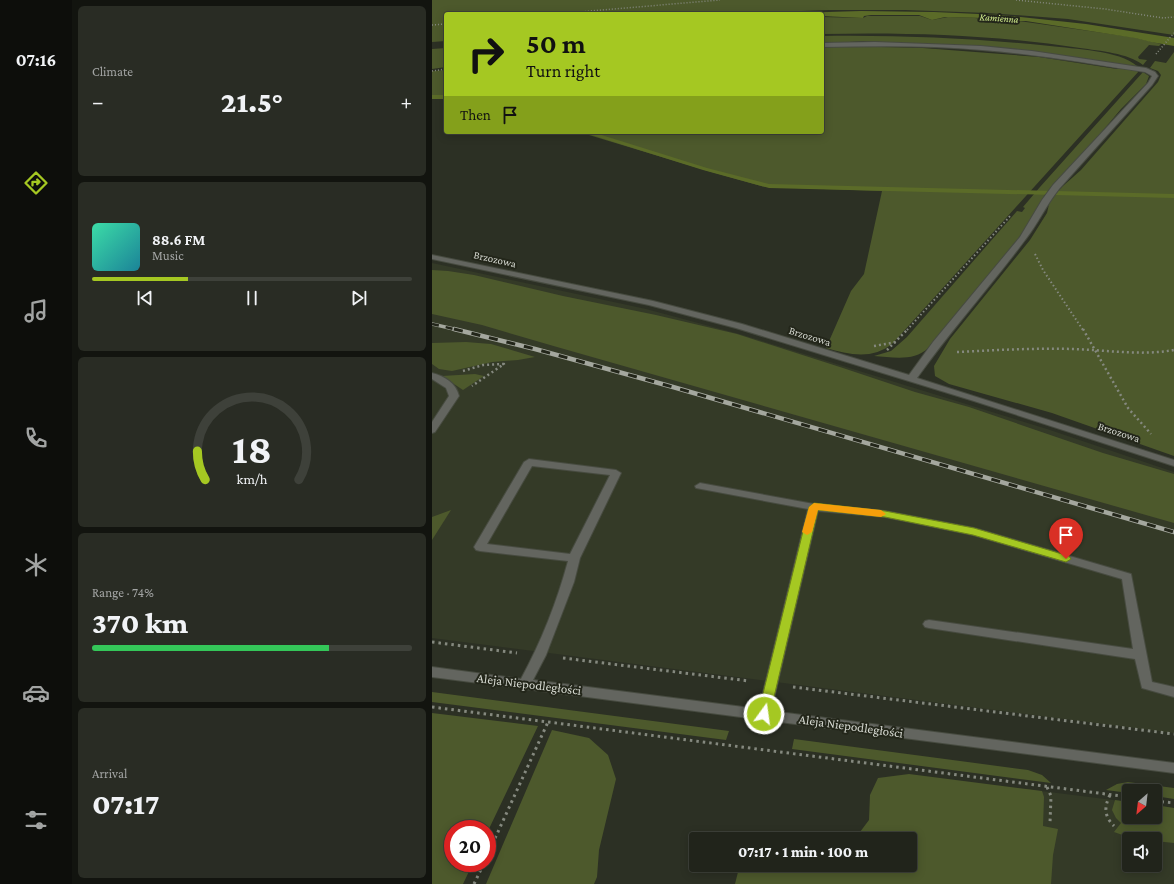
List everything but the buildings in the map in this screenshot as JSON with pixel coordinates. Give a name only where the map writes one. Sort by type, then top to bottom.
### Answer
[{"type":"street","points":[[824,45],[876,44],[995,49],[1142,69],[1153,72],[1155,76],[1150,84],[1051,193],[1023,238],[929,354],[911,379]]},
{"type":"street","name":"Brzozowa","points":[[432,257],[650,303],[739,326],[1171,462]]},
{"type":"street","points":[[432,376],[446,384],[454,392],[454,396],[432,430]]},
{"type":"street","points":[[525,684],[540,656],[568,582],[574,558],[616,473],[529,462],[480,547],[574,558]]},
{"type":"street","points":[[700,486],[814,507],[885,514],[974,532],[1127,577],[1146,685],[1174,692]]},
{"type":"street","points":[[764,714],[814,507]]},
{"type":"street","points":[[929,624],[1140,654]]},
{"type":"street","name":"Aleja Niepodległości","points":[[432,672],[1174,768]]},
{"type":"path","points":[[579,12],[720,0]]},
{"type":"path","points":[[1016,0],[1098,8],[1163,18],[1174,17]]},
{"type":"path","points":[[432,25],[444,24]]},
{"type":"path","points":[[1154,56],[1174,33]]},
{"type":"path","points":[[432,70],[444,69]]},
{"type":"path","points":[[886,351],[897,342],[1013,213]]},
{"type":"path","points":[[1023,238],[1030,242],[1043,270],[1053,283],[1095,349],[1128,408],[1158,442],[1171,462]]},
{"type":"path","points":[[929,354],[1026,348],[1095,349],[1146,353],[1174,350]]},
{"type":"path","points":[[454,396],[504,364],[483,366],[461,371]]},
{"type":"path","points":[[432,642],[1174,734]]},
{"type":"path","points":[[432,707],[1122,796]]},
{"type":"path","points":[[496,836],[548,722]]},
{"type":"path","points":[[1046,787],[1051,796],[1050,823]]},
{"type":"path","points":[[1110,795],[1106,802],[1105,815],[1114,826]]},
{"type":"path","points":[[1162,801],[1174,803]]},
{"type":"path","points":[[474,884],[480,872]]},
{"type":"shaded area","points":[[432,0],[1174,0],[1174,35],[1068,19],[988,13],[905,10],[775,12],[444,12],[444,41],[432,42]]},
{"type":"shaded area","points":[[867,16],[920,16],[932,20],[948,17],[975,18],[1005,22],[1026,22],[1132,37],[1161,44],[1159,46],[1149,45],[1138,57],[1139,59],[1147,60],[1143,65],[1130,58],[1113,53],[1016,40],[919,34],[824,34],[824,17],[863,18]]},
{"type":"shaded area","points":[[824,36],[936,38],[1022,43],[1108,53],[1129,61],[1137,66],[998,48],[863,41],[824,44]]},
{"type":"shaded area","points":[[824,47],[923,48],[1039,57],[1139,71],[893,343],[877,352],[869,354],[852,354],[826,348],[851,291],[864,274],[882,191],[765,187],[586,134],[824,134]]},
{"type":"shaded area","points":[[444,48],[444,67],[432,69],[432,49]]},
{"type":"shaded area","points":[[1174,52],[1174,456],[1052,413],[949,384],[935,376],[934,366],[950,339],[1030,240],[1047,213],[1050,200],[1081,170],[1158,82],[1161,75],[1158,71],[1150,68],[1155,61],[1166,63]]},
{"type":"shaded area","points":[[444,70],[444,98],[432,99],[432,71]]},
{"type":"shaded area","points":[[1143,72],[1149,76],[1146,84],[1121,109],[1045,194],[1038,209],[1014,245],[928,348],[910,357],[895,358],[874,356],[891,351],[907,337],[1017,211],[1022,212],[1025,208],[1023,207],[1040,187]]},
{"type":"shaded area","points":[[432,263],[646,309],[743,335],[1047,429],[1174,472],[1174,733],[432,638]]},
{"type":"shaded area","points":[[432,270],[474,275],[737,334],[915,392],[969,407],[1103,453],[1174,474],[1174,523],[482,325],[432,314]]},
{"type":"shaded area","points":[[466,342],[491,344],[535,357],[492,362],[452,371],[439,369],[432,364],[432,343]]},
{"type":"shaded area","points":[[475,374],[484,376],[463,390],[442,376]]},
{"type":"shaded area","points":[[451,510],[432,540],[432,517]]},
{"type":"shaded area","points":[[432,692],[729,731],[726,740],[432,702]]},
{"type":"shaded area","points":[[432,713],[538,726],[493,820],[444,820],[444,872],[469,872],[463,884],[432,884]]},
{"type":"shaded area","points":[[552,730],[589,738],[608,755],[616,779],[599,850],[597,877],[594,884],[486,884],[491,872],[496,872],[496,861]]},
{"type":"shaded area","points":[[794,739],[1028,770],[1042,775],[1051,783],[792,749]]},
{"type":"shaded area","points":[[909,774],[1042,791],[1044,797],[1043,826],[1058,829],[1053,855],[1051,884],[735,884],[738,872],[917,872],[917,832],[860,832],[869,820],[870,795],[878,778]]},
{"type":"shaded area","points":[[1128,782],[1143,784],[1122,784],[1122,792],[1106,790],[1117,784]]},
{"type":"shaded area","points":[[1162,786],[1174,788],[1174,799],[1162,797]]},
{"type":"shaded area","points":[[1025,789],[1122,801],[1122,824],[1162,824],[1162,806],[1174,808],[1174,884],[1024,884]]},
{"type":"shaded area","points":[[1115,800],[1122,801],[1122,824],[1162,824],[1162,806],[1174,808],[1174,843],[1162,842],[1162,832],[1122,832],[1122,835],[1114,832],[1121,823],[1116,818],[1112,810]]},
{"type":"water","name":"Kamienna","points":[[824,12],[934,12],[1001,15],[1086,24],[1174,38],[1174,46],[1135,38],[1026,21],[1002,22],[984,18],[945,17],[932,20],[919,15],[871,15],[864,16],[863,18],[824,16]]},
{"type":"waterway","points":[[432,97],[444,97]]},
{"type":"waterway","points":[[591,134],[705,169],[769,186],[1174,196]]},
{"type":"railway","points":[[432,324],[458,330]]},
{"type":"railway","points":[[454,329],[535,349],[673,387],[1174,532]]},
{"type":"slow traffic","points":[[807,532],[814,507],[881,514]]},
{"type":"route","points":[[764,714],[814,507],[885,514],[974,532],[1066,559]]}]
